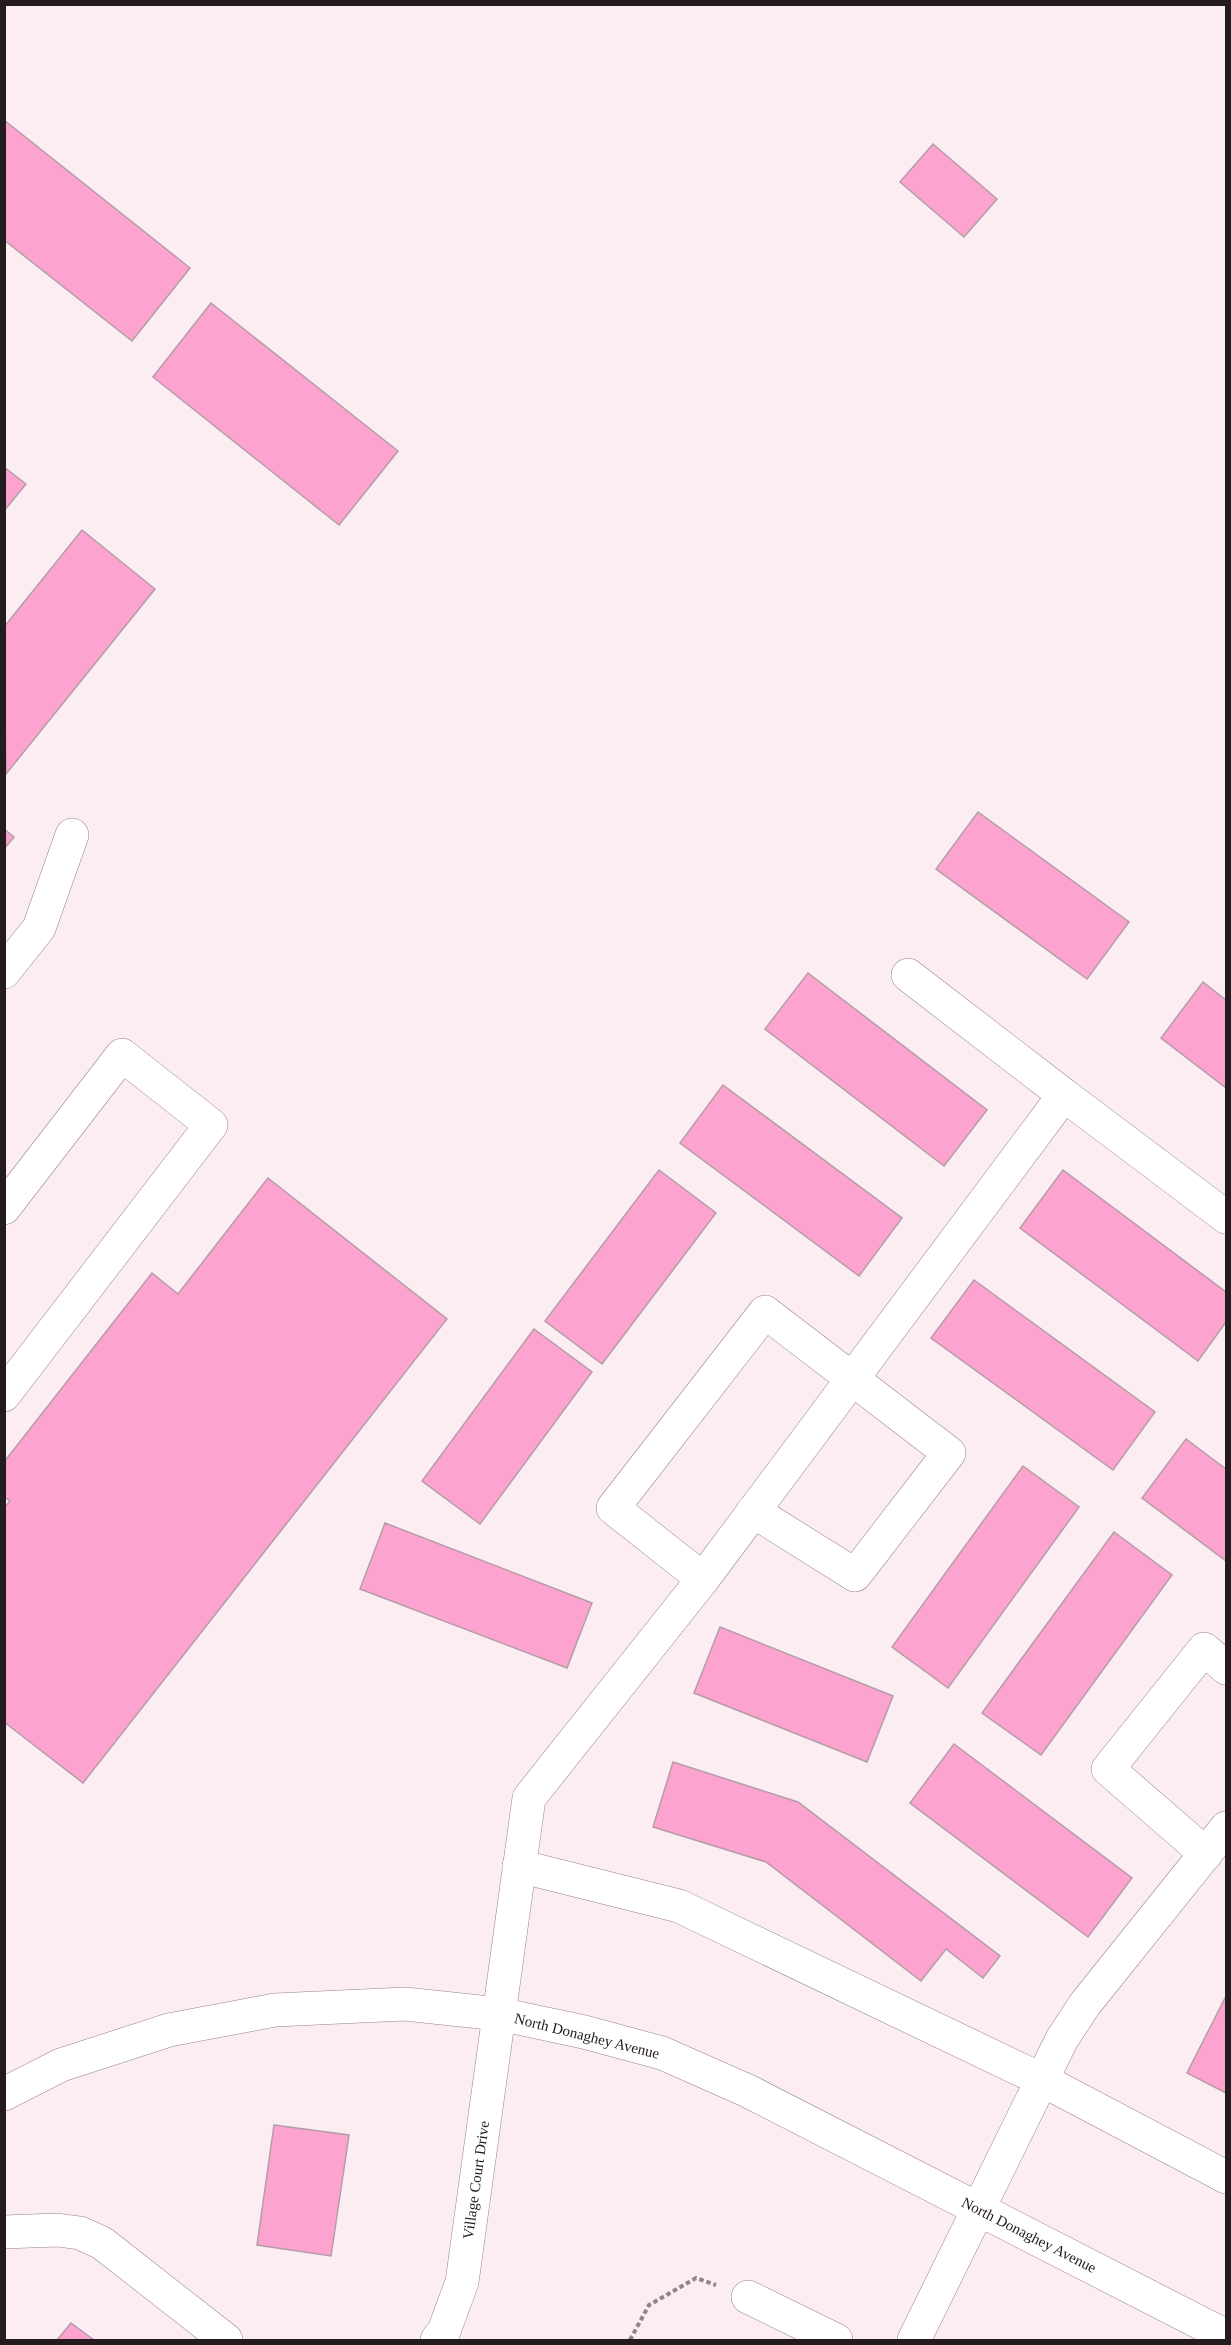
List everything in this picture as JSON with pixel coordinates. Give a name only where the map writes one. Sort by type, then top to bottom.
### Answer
[{"type":"street","points":[[4,972],[39,928],[72,836]]},
{"type":"street","points":[[908,975],[1227,1216]]},
{"type":"street","points":[[4,1208],[122,1055],[211,1125],[4,1395]]},
{"type":"street","name":"Village Court Drive","points":[[437,2340],[444,2331],[462,2282],[529,1798],[703,1579],[1064,1095]]},
{"type":"street","points":[[703,1579],[613,1509],[765,1312],[949,1453],[855,1575],[753,1511]]},
{"type":"street","points":[[1206,1854],[1108,1769],[1204,1649],[1227,1668]]},
{"type":"street","points":[[914,2340],[1062,2039],[1085,2004],[1227,1828]]},
{"type":"street","points":[[519,1866],[679,1906],[1042,2080],[1227,2177]]},
{"type":"street","name":"North Donaghey Avenue","points":[[4,2094],[60,2065],[169,2030],[275,2010],[405,2004],[499,2014],[584,2032],[662,2054],[747,2091],[1227,2336]]},
{"type":"street","points":[[10,2240],[57,2230],[80,2234],[102,2243],[226,2340]]},
{"type":"street","points":[[748,2296],[836,2340]]},
{"type":"path","points":[[630,2340],[649,2305],[696,2278],[748,2296]]},
{"type":"building","points":[[4,120],[190,268],[132,341],[4,240]]},
{"type":"building","points":[[933,144],[997,199],[964,237],[900,182]]},
{"type":"building","points":[[211,303],[398,451],[339,525],[153,377]]},
{"type":"building","points":[[4,467],[26,484],[4,511]]},
{"type":"building","points":[[82,530],[155,589],[6,774],[4,627]]},
{"type":"building","points":[[978,812],[1129,922],[1087,979],[936,869]]},
{"type":"building","points":[[4,829],[14,837],[4,849]]},
{"type":"building","points":[[808,973],[987,1110],[944,1166],[765,1029]]},
{"type":"building","points":[[1203,982],[1226,1000],[1226,1088],[1161,1038]]},
{"type":"building","points":[[723,1085],[902,1218],[859,1276],[680,1143]]},
{"type":"building","points":[[659,1170],[716,1213],[602,1364],[545,1321]]},
{"type":"building","points":[[1063,1170],[1226,1292],[1226,1322],[1198,1361],[1020,1228]]},
{"type":"building","points":[[268,1178],[447,1319],[83,1783],[4,1722],[4,1508],[10,1501],[4,1497],[4,1462],[152,1273],[178,1294]]},
{"type":"building","points":[[974,1280],[1155,1412],[1113,1470],[931,1338]]},
{"type":"building","points":[[534,1329],[592,1372],[480,1524],[422,1481]]},
{"type":"building","points":[[1186,1439],[1226,1469],[1226,1561],[1142,1498]]},
{"type":"building","points":[[1023,1466],[1079,1507],[948,1688],[892,1647]]},
{"type":"building","points":[[385,1523],[592,1603],[567,1668],[360,1589]]},
{"type":"building","points":[[1114,1532],[1172,1575],[1041,1755],[982,1713]]},
{"type":"building","points":[[720,1627],[893,1696],[867,1762],[694,1693]]},
{"type":"building","points":[[954,1744],[1132,1878],[1088,1937],[910,1803]]},
{"type":"building","points":[[673,1762],[798,1802],[1000,1956],[983,1978],[946,1949],[921,1981],[766,1862],[653,1827]]},
{"type":"building","points":[[1226,1996],[1226,2093],[1187,2073]]},
{"type":"building","points":[[274,2125],[349,2135],[331,2256],[257,2245]]},
{"type":"building","points":[[71,2323],[94,2340],[57,2340]]}]
